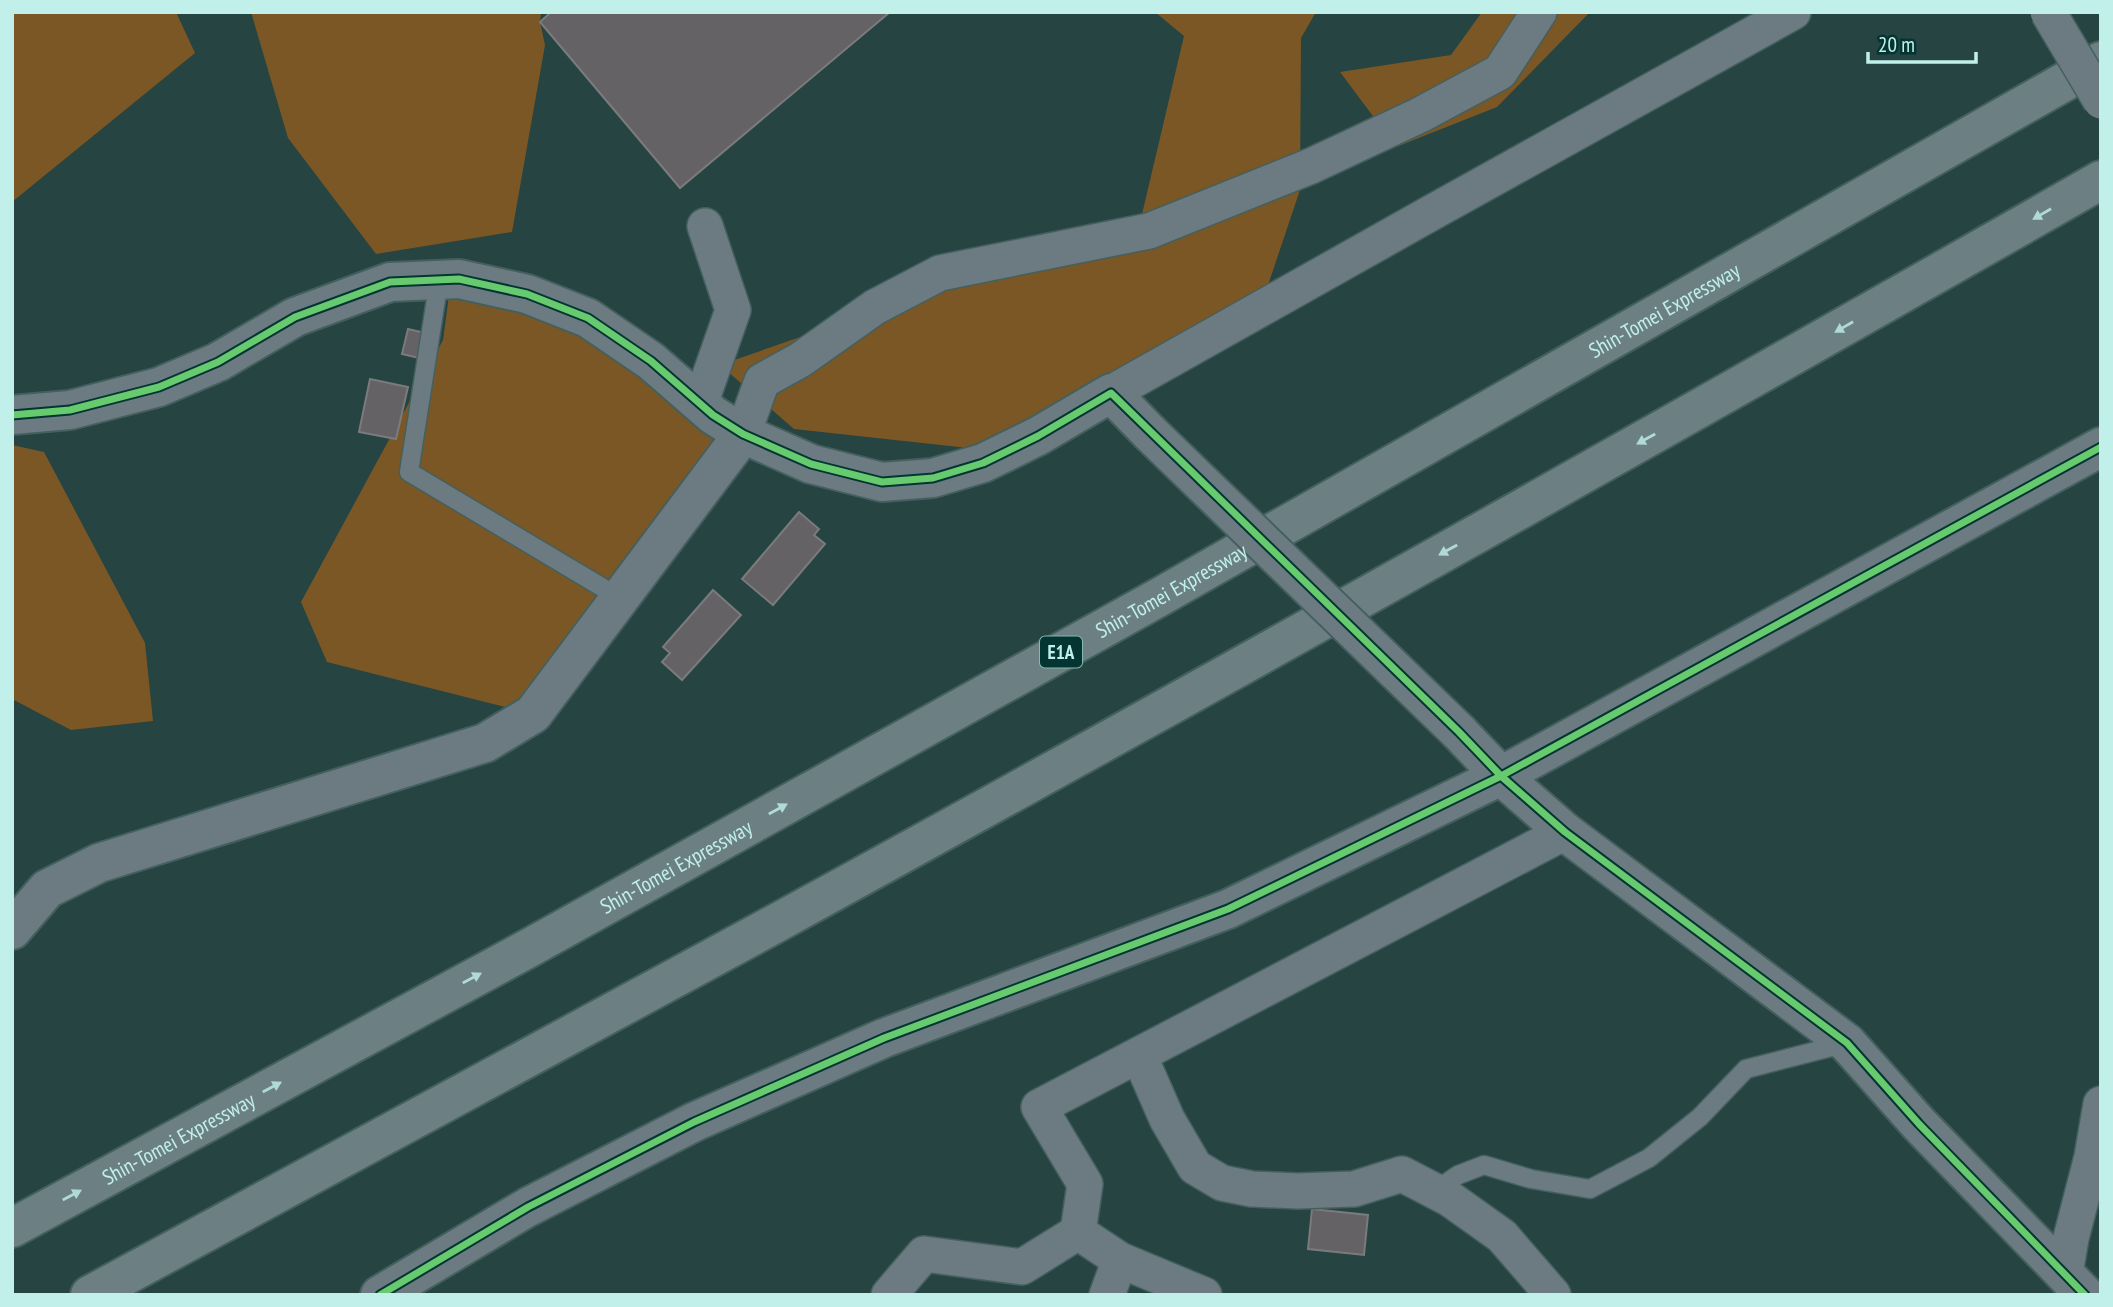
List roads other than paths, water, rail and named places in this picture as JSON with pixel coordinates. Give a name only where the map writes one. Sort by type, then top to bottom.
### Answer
[{"type":"highway","name":"Shin-Tomei Expressway","points":[[12,1228],[529,948],[1168,592],[2101,61]]},
{"type":"highway","points":[[90,1295],[769,927],[1222,677],[1695,412],[2101,180]]},
{"type":"street","points":[[12,930],[47,889],[99,863],[485,743],[533,714],[743,435],[762,381],[800,360],[875,307],[940,273],[1149,231],[1311,166],[1420,115],[1500,72],[1539,12]]},
{"type":"street","points":[[12,415],[70,410],[159,387],[219,362],[295,317],[390,282],[459,279],[527,294],[587,318],[651,361],[713,415],[743,435],[811,464],[882,482],[933,478],[983,463],[1038,436],[1793,12]]},
{"type":"street","points":[[2048,12],[2101,101]]},
{"type":"street","points":[[700,404],[733,310],[705,226]]},
{"type":"street","points":[[1111,393],[1501,776],[1565,832],[1847,1043],[1919,1124],[2075,1284]]},
{"type":"street","points":[[380,1295],[528,1207],[694,1122],[884,1038],[1228,909],[1501,776],[2101,447]]},
{"type":"street","points":[[888,1295],[924,1254],[1022,1267],[1078,1232],[1085,1184],[1039,1107],[1565,832]]},
{"type":"street","points":[[1139,1055],[1167,1119],[1195,1167],[1222,1183],[1252,1189],[1354,1189],[1402,1174],[1450,1199],[1502,1236],[1553,1295]]},
{"type":"street","points":[[2075,1284],[2071,1238],[2092,1157],[2101,1104]]},
{"type":"street","points":[[1078,1232],[1120,1260],[1204,1295]]},
{"type":"street","points":[[1107,1295],[1120,1260]]},
{"type":"lane","points":[[439,280],[409,472],[620,598]]},
{"type":"lane","points":[[1435,1191],[1458,1175],[1485,1165],[1531,1179],[1590,1189],[1648,1158],[1700,1117],[1746,1069],[1847,1043]]}]
